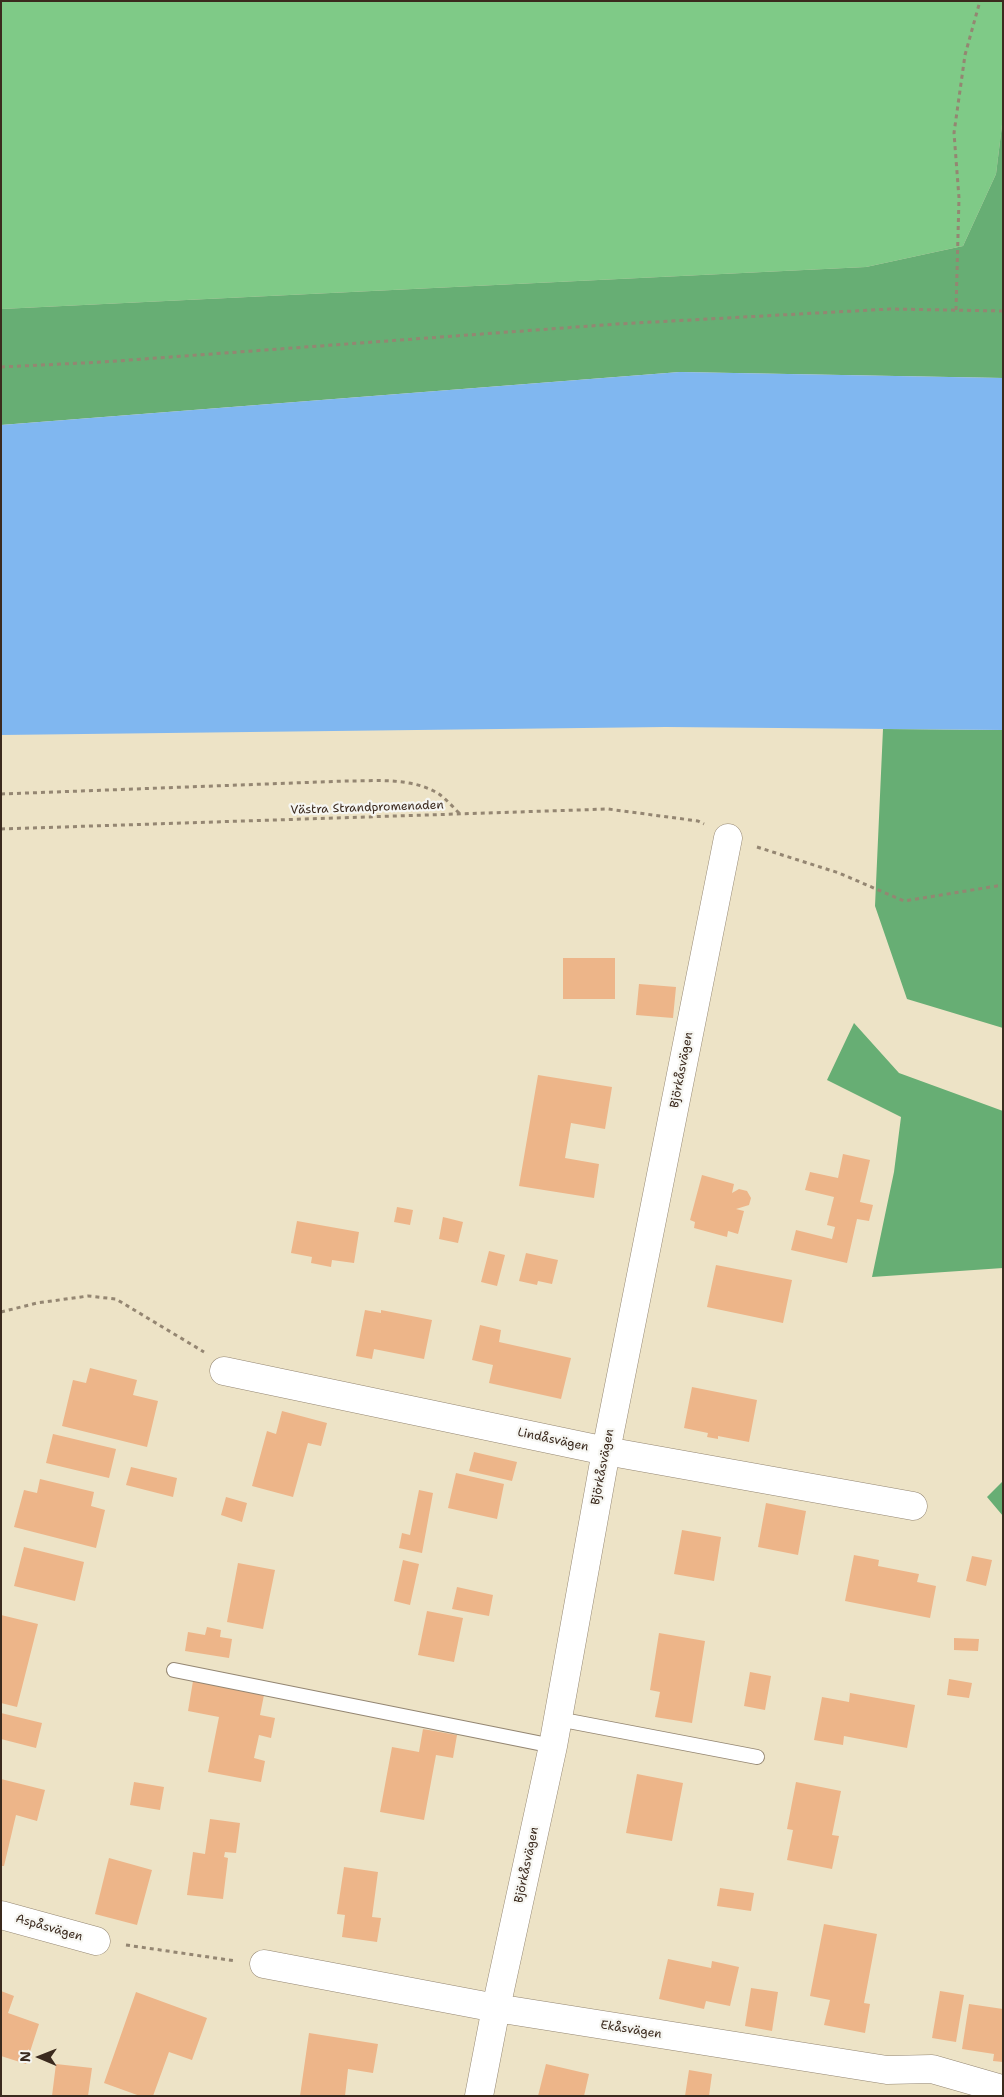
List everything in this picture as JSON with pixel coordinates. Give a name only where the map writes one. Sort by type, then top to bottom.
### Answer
[{"type":"street","name":"Björkåsvägen","points":[[479,2096],[496,2008],[553,1746],[606,1451],[728,838]]},
{"type":"street","name":"Lindåsvägen","points":[[224,1371],[606,1451],[913,1506]]},
{"type":"street","name":"Aspåsvägen","points":[[1,1915],[96,1941]]},
{"type":"street","name":"Ekåsvägen","points":[[264,1964],[496,2008],[887,2070],[932,2069],[998,2088]]},
{"type":"lane","points":[[174,1670],[553,1746]]},
{"type":"lane","points":[[558,1719],[757,1757]]},
{"type":"path","points":[[956,310],[960,198],[954,133],[965,55],[980,1]]},
{"type":"path","points":[[1,367],[103,362],[627,324],[890,309],[1003,311]]},
{"type":"path","points":[[1,794],[346,781],[395,782],[413,784],[429,789],[440,795],[460,814]]},
{"type":"path","name":"Västra Strandpromenaden","points":[[1,829],[608,809],[698,821],[728,838],[839,872],[904,901],[1003,885]]},
{"type":"path","points":[[1,1312],[37,1303],[88,1296],[116,1299],[200,1348],[224,1371]]},
{"type":"path","points":[[96,1941],[264,1964]]},
{"type":"green space","points":[[1,1],[1003,1],[1003,117],[996,174],[963,246],[866,267],[1,309]]},
{"type":"green space","points":[[1003,117],[1003,378],[680,372],[1,425],[1,309],[866,267],[963,246],[996,174]]},
{"type":"green space","points":[[883,729],[1003,730],[1003,1028],[907,999],[875,906]]},
{"type":"green space","points":[[854,1023],[899,1073],[1003,1111],[1003,1268],[872,1277],[894,1172],[901,1117],[827,1080]]},
{"type":"green space","points":[[1003,1481],[1003,1516],[987,1497]]},
{"type":"water","points":[[680,372],[1003,378],[1003,730],[666,727],[1,735],[1,425]]},
{"type":"building","points":[[563,958],[615,958],[615,999],[563,999]]},
{"type":"building","points":[[639,984],[676,987],[673,1018],[636,1015]]},
{"type":"building","points":[[538,1075],[612,1087],[605,1129],[571,1123],[565,1158],[599,1164],[594,1198],[519,1186]]},
{"type":"building","points":[[843,1154],[870,1160],[860,1202],[873,1205],[869,1221],[857,1219],[847,1263],[791,1250],[796,1230],[832,1239],[835,1227],[827,1225],[834,1197],[805,1190],[810,1172],[838,1178]]},
{"type":"building","points":[[702,1175],[734,1184],[732,1193],[739,1189],[747,1191],[751,1198],[749,1205],[736,1209],[744,1211],[738,1234],[728,1231],[727,1237],[694,1228],[695,1222],[690,1220]]},
{"type":"building","points":[[397,1207],[413,1210],[410,1225],[394,1222]]},
{"type":"building","points":[[443,1217],[463,1222],[458,1243],[439,1239]]},
{"type":"building","points":[[297,1221],[359,1232],[354,1263],[332,1260],[331,1267],[311,1263],[312,1257],[291,1253]]},
{"type":"building","points":[[489,1251],[505,1255],[497,1286],[481,1282]]},
{"type":"building","points":[[526,1253],[558,1260],[552,1284],[538,1281],[537,1285],[519,1281]]},
{"type":"building","points":[[716,1265],[792,1280],[783,1323],[707,1307]]},
{"type":"building","points":[[365,1310],[381,1313],[381,1310],[432,1320],[424,1359],[374,1349],[372,1359],[356,1356]]},
{"type":"building","points":[[480,1325],[501,1330],[499,1342],[571,1358],[561,1399],[489,1383],[493,1365],[472,1360]]},
{"type":"building","points":[[90,1368],[137,1380],[133,1395],[158,1401],[147,1447],[62,1426],[73,1380],[86,1383]]},
{"type":"building","points":[[692,1387],[757,1400],[749,1442],[718,1436],[718,1439],[707,1437],[708,1433],[684,1428]]},
{"type":"building","points":[[282,1411],[327,1423],[321,1446],[308,1443],[293,1497],[252,1486],[267,1431],[276,1434]]},
{"type":"building","points":[[53,1434],[116,1449],[109,1478],[46,1463]]},
{"type":"building","points":[[474,1452],[517,1462],[512,1481],[469,1471]]},
{"type":"building","points":[[131,1467],[177,1478],[173,1497],[126,1485]]},
{"type":"building","points":[[456,1473],[504,1484],[497,1519],[448,1508]]},
{"type":"building","points":[[40,1479],[94,1492],[91,1506],[105,1510],[96,1548],[14,1527],[24,1490],[37,1493]]},
{"type":"building","points":[[419,1490],[433,1493],[422,1553],[399,1548],[402,1533],[410,1535]]},
{"type":"building","points":[[226,1497],[247,1503],[242,1522],[221,1515]]},
{"type":"building","points":[[766,1503],[806,1511],[798,1555],[758,1547]]},
{"type":"building","points":[[682,1530],[721,1537],[714,1581],[674,1574]]},
{"type":"building","points":[[24,1547],[84,1562],[75,1601],[14,1586]]},
{"type":"building","points":[[854,1555],[879,1560],[878,1566],[919,1574],[917,1582],[936,1586],[930,1618],[845,1601]]},
{"type":"building","points":[[972,1556],[992,1560],[986,1586],[966,1581]]},
{"type":"building","points":[[403,1560],[419,1564],[410,1605],[394,1601]]},
{"type":"building","points":[[238,1563],[275,1570],[263,1629],[227,1622]]},
{"type":"building","points":[[457,1587],[493,1595],[489,1616],[452,1609]]},
{"type":"building","points":[[427,1611],[463,1618],[454,1662],[418,1655]]},
{"type":"building","points":[[1,1615],[38,1624],[17,1707],[1,1703]]},
{"type":"building","points":[[207,1627],[221,1630],[220,1637],[232,1639],[229,1658],[185,1651],[188,1632],[205,1635]]},
{"type":"building","points":[[659,1633],[705,1641],[692,1723],[655,1717],[660,1692],[650,1690]]},
{"type":"building","points":[[954,1638],[979,1639],[978,1651],[954,1650]]},
{"type":"building","points":[[750,1672],[771,1676],[765,1710],[744,1706]]},
{"type":"building","points":[[949,1679],[972,1683],[969,1698],[947,1695]]},
{"type":"building","points":[[193,1681],[264,1695],[260,1715],[275,1718],[271,1738],[259,1735],[254,1758],[265,1761],[261,1782],[208,1772],[219,1717],[188,1711]]},
{"type":"building","points":[[850,1693],[915,1705],[907,1748],[844,1736],[843,1745],[814,1740],[822,1697],[849,1702]]},
{"type":"building","points":[[1,1713],[42,1723],[36,1748],[1,1739]]},
{"type":"building","points":[[423,1729],[457,1735],[453,1758],[436,1755],[424,1820],[380,1812],[392,1747],[419,1752]]},
{"type":"building","points":[[637,1774],[683,1783],[672,1841],[626,1833]]},
{"type":"building","points":[[1,1779],[45,1790],[37,1821],[16,1815],[4,1866],[1,1866]]},
{"type":"building","points":[[134,1782],[164,1787],[160,1810],[130,1805]]},
{"type":"building","points":[[796,1782],[841,1791],[832,1835],[839,1836],[832,1869],[787,1860],[793,1830],[787,1829]]},
{"type":"building","points":[[210,1819],[240,1823],[236,1853],[225,1852],[224,1857],[228,1858],[223,1899],[187,1895],[193,1852],[205,1854]]},
{"type":"building","points":[[109,1858],[152,1870],[137,1925],[95,1914]]},
{"type":"building","points":[[344,1867],[378,1872],[372,1917],[381,1918],[377,1942],[342,1937],[345,1915],[337,1914]]},
{"type":"building","points":[[720,1888],[754,1893],[751,1911],[717,1906]]},
{"type":"building","points":[[824,1924],[877,1934],[864,2003],[870,2004],[865,2033],[824,2025],[830,2000],[810,1996]]},
{"type":"building","points":[[668,1959],[711,1968],[712,1961],[739,1967],[730,2006],[706,2001],[704,2009],[659,1999]]},
{"type":"building","points":[[751,1988],[778,1992],[772,2031],[745,2026]]},
{"type":"building","points":[[1,1991],[14,1996],[8,2013],[39,2024],[26,2064],[1,2056]]},
{"type":"building","points":[[940,1991],[964,1995],[956,2042],[932,2038]]},
{"type":"building","points":[[136,1992],[207,2018],[192,2060],[169,2052],[153,2096],[140,2096],[104,2083]]},
{"type":"building","points":[[969,2004],[1003,2009],[1003,2062],[993,2061],[994,2054],[962,2049]]},
{"type":"building","points":[[309,2033],[378,2044],[373,2073],[348,2069],[345,2096],[300,2096]]},
{"type":"building","points":[[56,2064],[92,2068],[88,2096],[52,2096]]},
{"type":"building","points":[[546,2064],[589,2074],[584,2096],[538,2096]]},
{"type":"building","points":[[689,2070],[712,2074],[709,2096],[685,2096]]}]
